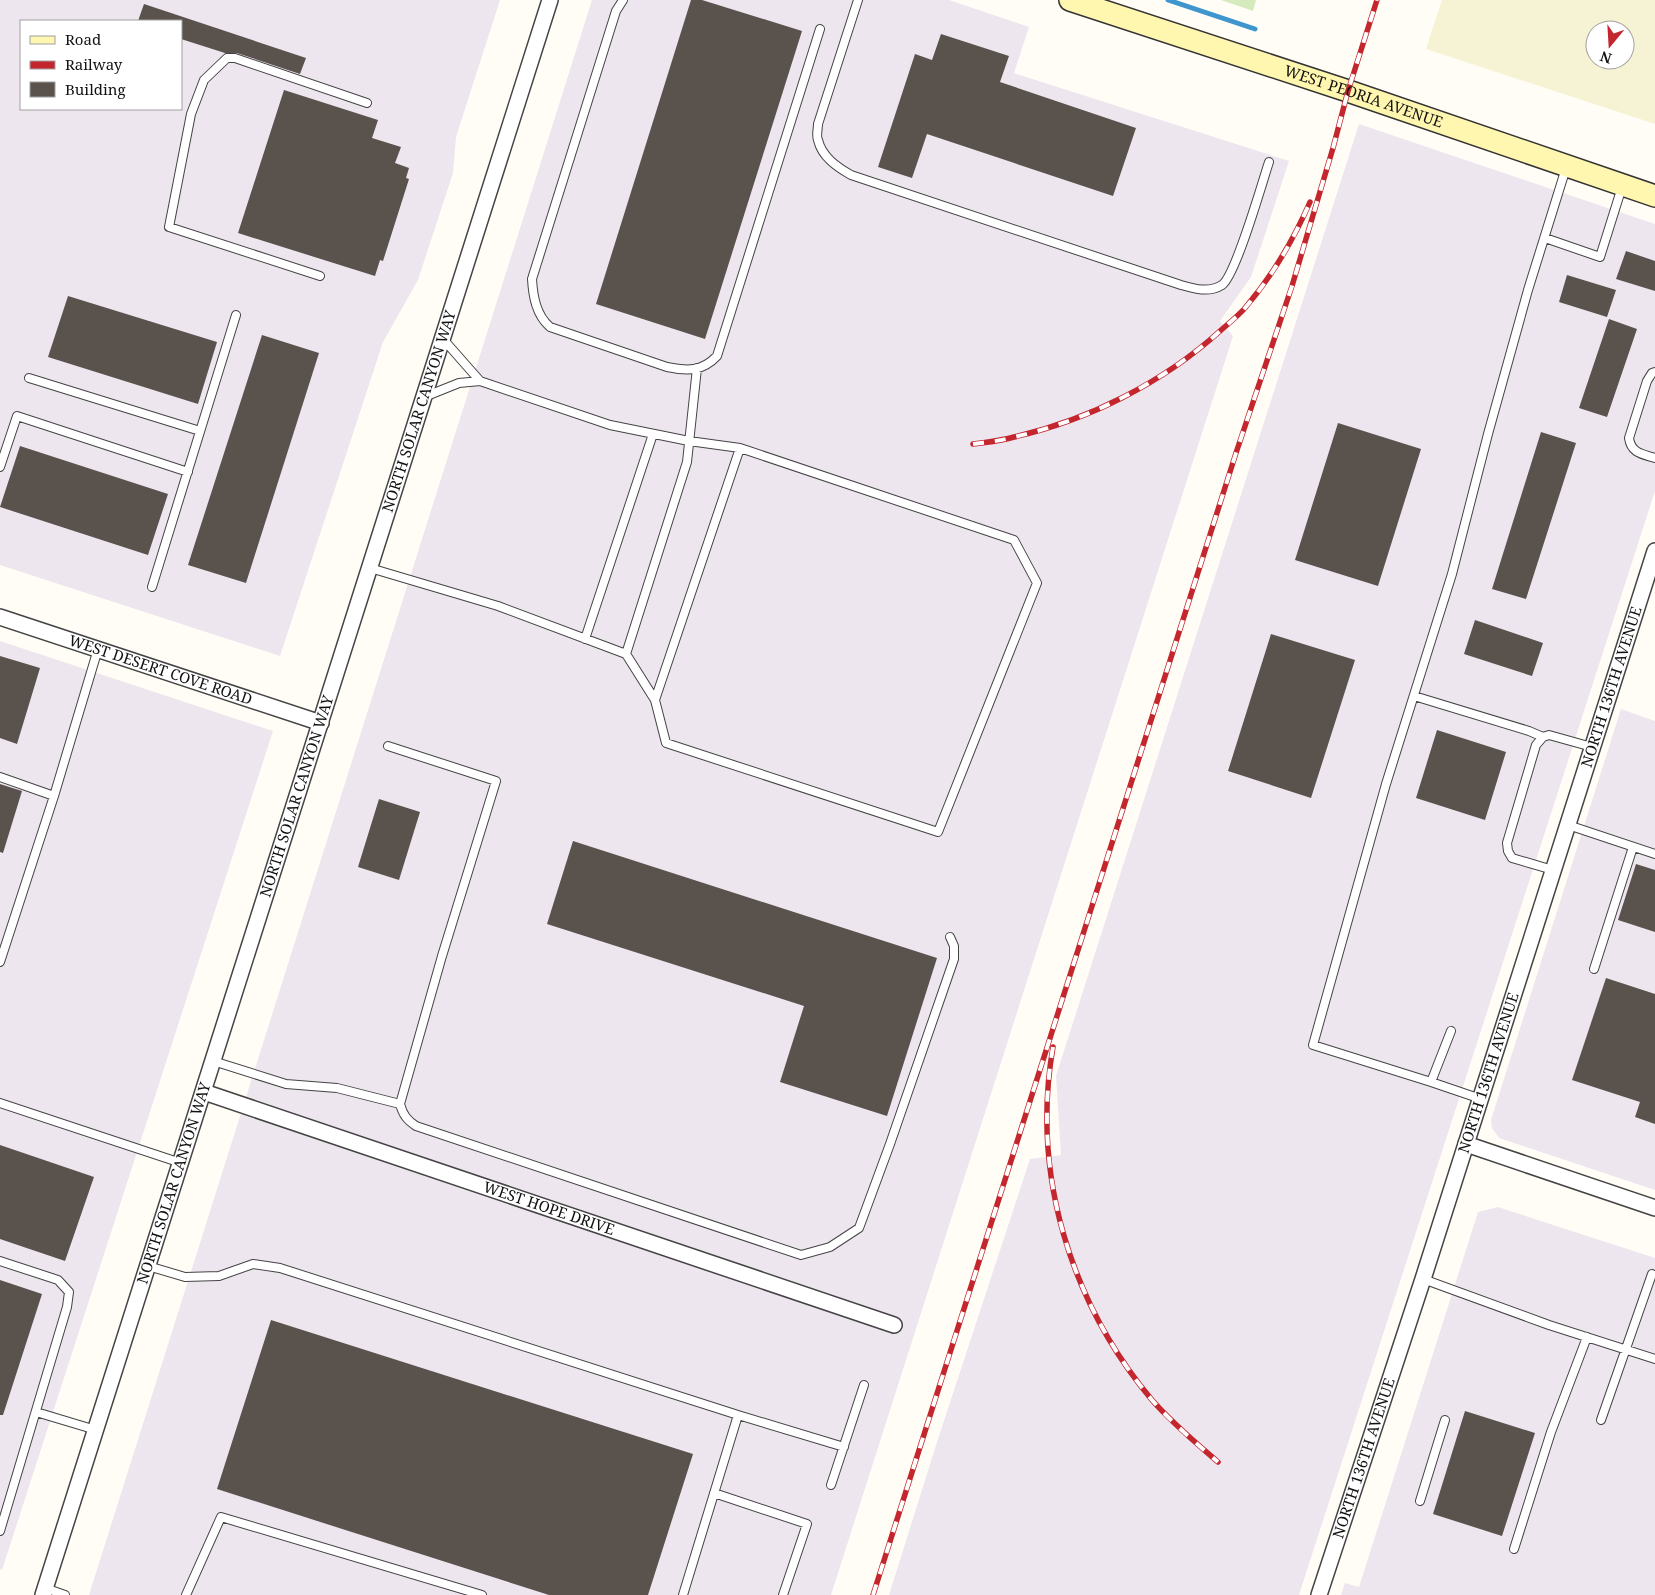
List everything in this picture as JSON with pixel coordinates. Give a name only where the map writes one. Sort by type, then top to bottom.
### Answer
[{"type":"main road","name":"WEST PEORIA AVENUE","points":[[1070,0],[1304,76],[1655,196]]},
{"type":"street","name":"NORTH SOLAR CANYON WAY","points":[[44,1591],[550,0]]},
{"type":"street","name":"NORTH 136TH AVENUE","points":[[1319,1595],[1481,1099],[1655,551]]},
{"type":"street","name":"WEST DESERT COVE ROAD","points":[[0,617],[321,723]]},
{"type":"street","name":"WEST HOPE DRIVE","points":[[204,1092],[894,1325]]},
{"type":"street","points":[[1466,1144],[1655,1208]]},
{"type":"lane","points":[[623,0],[616,11],[532,279],[533,295],[539,313],[550,327],[667,367],[683,370],[709,365],[717,356],[820,30]]},
{"type":"lane","points":[[858,0],[818,124],[817,139],[834,165],[851,175],[1198,290],[1214,289],[1224,283],[1231,273],[1245,237],[1269,162]]},
{"type":"lane","points":[[320,276],[169,227],[191,114],[204,80],[227,58],[235,58],[368,102]]},
{"type":"lane","points":[[1481,1099],[1313,1045],[1386,784],[1452,574],[1528,290],[1567,166]]},
{"type":"lane","points":[[1545,238],[1600,257],[1623,185]]},
{"type":"lane","points":[[152,587],[236,315]]},
{"type":"lane","points":[[442,339],[480,382]]},
{"type":"lane","points":[[626,654],[687,462],[697,368]]},
{"type":"lane","points":[[1655,372],[1652,373],[1647,381],[1629,438],[1630,446],[1635,452],[1655,458]]},
{"type":"lane","points":[[29,378],[200,431]]},
{"type":"lane","points":[[370,568],[498,606],[626,654],[655,700],[666,743],[938,832],[1037,583],[1014,540],[740,448],[689,441],[610,425],[480,382],[459,383],[424,397]]},
{"type":"lane","points":[[0,467],[17,416],[188,472]]},
{"type":"lane","points":[[585,639],[653,434]]},
{"type":"lane","points":[[655,700],[740,448]]},
{"type":"lane","points":[[0,962],[3,945],[54,796],[98,649]]},
{"type":"lane","points":[[1414,696],[1530,731],[1543,738]]},
{"type":"lane","points":[[1553,870],[1512,858],[1508,851],[1507,843],[1536,745],[1549,735],[1592,747]]},
{"type":"lane","points":[[388,746],[496,781],[442,956],[400,1104],[407,1120],[416,1126],[802,1255],[816,1252],[830,1247],[859,1228],[954,959],[954,946],[950,937]]},
{"type":"lane","points":[[0,777],[54,796]]},
{"type":"lane","points":[[1568,825],[1655,854]]},
{"type":"lane","points":[[1594,969],[1633,847]]},
{"type":"lane","points":[[1431,1082],[1451,1030]]},
{"type":"lane","points":[[213,1061],[286,1084],[337,1088],[400,1104]]},
{"type":"lane","points":[[0,1103],[181,1163]]},
{"type":"lane","points":[[0,1261],[58,1280],[69,1292],[67,1307],[0,1531]]},
{"type":"lane","points":[[148,1266],[185,1277],[219,1276],[254,1264],[280,1268],[738,1415],[844,1447]]},
{"type":"lane","points":[[1601,1420],[1652,1274]]},
{"type":"lane","points":[[1423,1279],[1655,1359]]},
{"type":"lane","points":[[1514,1549],[1551,1432],[1587,1337]]},
{"type":"lane","points":[[831,1485],[864,1385]]},
{"type":"lane","points":[[36,1412],[96,1430]]},
{"type":"lane","points":[[683,1595],[738,1415]]},
{"type":"lane","points":[[1420,1501],[1445,1420]]},
{"type":"lane","points":[[714,1493],[806,1524],[784,1595]]},
{"type":"lane","points":[[186,1595],[220,1517],[482,1595]]},
{"type":"lane","points":[[44,1591],[66,1595]]},
{"type":"shaded area","points":[[0,0],[500,0],[456,137],[453,173],[418,280],[383,342],[280,656],[0,565]]},
{"type":"shaded area","points":[[592,0],[949,0],[1029,27],[1014,73],[1289,161],[1251,277],[1220,321],[1233,336],[831,1595],[89,1595]]},
{"type":"shaded area","points":[[1442,0],[1655,0],[1655,124],[1426,49]]},
{"type":"shaded area","points":[[1359,124],[1655,224],[1655,491],[1299,1595],[889,1595],[1030,1159],[1061,1155],[1056,1076]]},
{"type":"shaded area","points":[[0,641],[273,731],[2,1570],[0,1569]]},
{"type":"shaded area","points":[[1621,709],[1655,721],[1655,1190],[1499,1138],[1492,1128],[1491,1120]]},
{"type":"shaded area","points":[[1498,1207],[1655,1258],[1655,1595],[1341,1595],[1345,1583],[1359,1587],[1478,1212]]},
{"type":"green space","points":[[1221,0],[1256,0],[1253,11]]},
{"type":"building","points":[[691,0],[702,0],[802,31],[705,339],[596,304]]},
{"type":"building","points":[[144,4],[306,58],[300,74],[237,53],[225,53],[182,39],[182,20],[138,20]]},
{"type":"building","points":[[941,34],[1009,56],[1000,82],[1136,128],[1113,196],[927,134],[912,178],[878,167],[915,54],[932,60]]},
{"type":"building","points":[[284,90],[378,120],[372,138],[401,147],[395,163],[409,168],[406,178],[409,179],[383,261],[380,260],[375,276],[238,233]]},
{"type":"building","points":[[1626,251],[1655,261],[1655,291],[1616,279]]},
{"type":"building","points":[[1567,275],[1616,290],[1607,317],[1559,302]]},
{"type":"building","points":[[68,296],[217,342],[198,404],[48,357]]},
{"type":"building","points":[[1609,319],[1637,329],[1607,417],[1579,408]]},
{"type":"building","points":[[262,335],[319,353],[246,583],[188,565]]},
{"type":"building","points":[[1338,423],[1421,449],[1378,586],[1295,560]]},
{"type":"building","points":[[1541,432],[1576,443],[1526,599],[1492,589]]},
{"type":"building","points":[[20,446],[168,494],[148,555],[0,507]]},
{"type":"building","points":[[1475,620],[1543,643],[1532,676],[1464,654]]},
{"type":"building","points":[[1271,634],[1355,660],[1311,798],[1228,771]]},
{"type":"building","points":[[0,656],[40,668],[17,744],[0,738]]},
{"type":"building","points":[[1437,730],[1506,752],[1485,820],[1416,798]]},
{"type":"building","points":[[0,784],[22,791],[3,853],[0,852]]},
{"type":"building","points":[[379,799],[420,812],[399,880],[358,867]]},
{"type":"building","points":[[573,841],[937,958],[887,1116],[780,1082],[804,1006],[547,924]]},
{"type":"building","points":[[1636,864],[1655,870],[1655,932],[1618,920]]},
{"type":"building","points":[[1606,978],[1655,994],[1655,1124],[1635,1117],[1640,1102],[1572,1080]]},
{"type":"building","points":[[0,1145],[94,1177],[65,1261],[0,1239]]},
{"type":"building","points":[[0,1280],[42,1294],[3,1415],[0,1415]]},
{"type":"building","points":[[271,1320],[693,1454],[648,1595],[549,1595],[217,1489]]},
{"type":"building","points":[[1465,1411],[1535,1433],[1502,1536],[1433,1514]]},
{"type":"waterway","points":[[1168,0],[1255,29]]},
{"type":"railway","points":[[873,1595],[1236,453],[1292,286],[1348,91],[1377,0]]},
{"type":"railway","points":[[973,444],[1042,430],[1070,420],[1124,397],[1175,367],[1198,350],[1245,308],[1265,283],[1282,257],[1310,202]]},
{"type":"railway","points":[[1053,1047],[1048,1094],[1048,1142],[1053,1188],[1064,1234],[1079,1278],[1099,1321],[1123,1362],[1152,1400],[1218,1462]]}]
